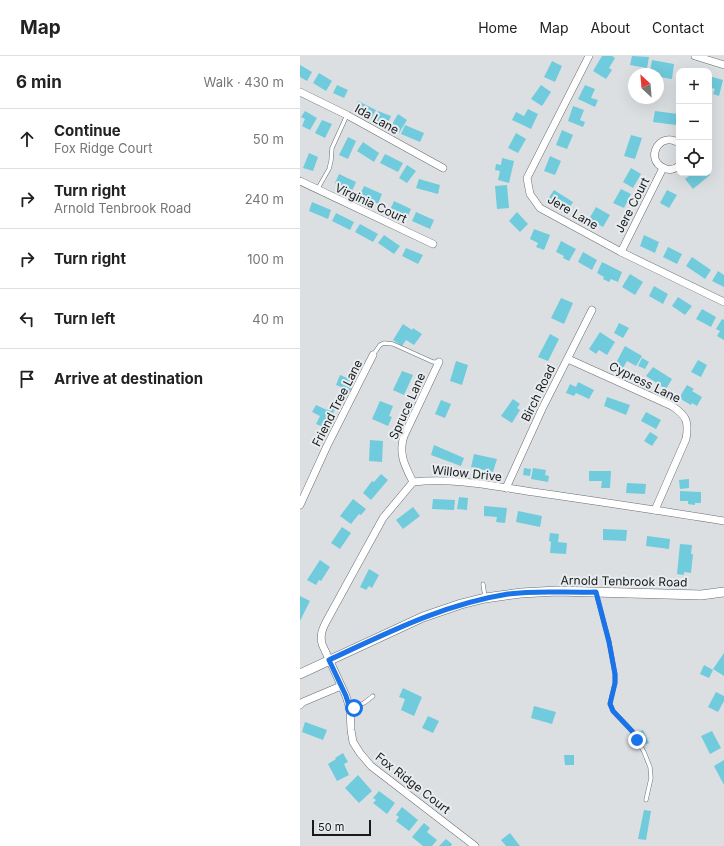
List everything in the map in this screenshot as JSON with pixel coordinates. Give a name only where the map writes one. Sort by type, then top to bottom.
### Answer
[{"type":"street","name":"Jere Lane","points":[[589,56],[527,178],[530,194],[540,208],[621,252],[724,302]]},
{"type":"street","points":[[695,56],[724,65]]},
{"type":"street","name":"Ida Lane","points":[[300,92],[346,115],[443,168]]},
{"type":"street","name":"Jere Court","points":[[676,141],[669,139],[664,140],[655,151],[656,161],[663,168],[672,169],[676,167]]},
{"type":"street","name":"Jere Court","points":[[621,252],[663,168]]},
{"type":"street","name":"Virginia Court","points":[[300,181],[433,244]]},
{"type":"street","name":"Birch Road","points":[[506,488],[542,409],[592,310]]},
{"type":"street","name":"Friend Tree Lane","points":[[300,505],[327,446],[373,355]]},
{"type":"street","name":"Cypress Lane","points":[[568,358],[672,406],[685,416],[688,428],[686,439],[655,510]]},
{"type":"street","name":"Spruce Lane","points":[[413,482],[401,455],[401,446],[404,436],[439,362]]},
{"type":"street","name":"Willow Drive","points":[[413,482],[438,480],[462,482],[724,521]]},
{"type":"street","points":[[329,660],[320,638],[321,632],[383,518],[413,482]]},
{"type":"street","name":"Arnold Tenbrook Road","points":[[300,674],[423,617],[461,604],[485,598],[532,592],[701,595],[724,592]]},
{"type":"street","name":"Fox Ridge Court","points":[[329,660],[350,709],[353,742],[360,753],[371,766],[475,846]]},
{"type":"street","points":[[300,705],[341,686]]},
{"type":"lane","points":[[317,190],[329,168],[332,148],[346,115]]},
{"type":"lane","points":[[373,355],[380,345],[388,343],[433,362],[439,362]]},
{"type":"lane","points":[[483,584],[485,598]]},
{"type":"lane","points":[[596,592],[609,642],[615,674],[614,688],[610,704],[613,711],[632,731],[644,752],[650,767],[651,778],[646,800]]},
{"type":"lane","points":[[350,709],[364,703],[372,696]]},
{"type":"building","points":[[602,56],[612,56],[615,58],[609,68],[612,70],[606,79],[593,71]]},
{"type":"building","points":[[632,56],[649,57],[647,68],[630,65]]},
{"type":"building","points":[[652,60],[674,64],[672,79],[664,78],[664,68],[651,68]]},
{"type":"building","points":[[552,61],[562,66],[555,82],[544,77]]},
{"type":"building","points":[[300,65],[312,72],[307,81],[300,77]]},
{"type":"building","points":[[319,73],[332,81],[326,91],[313,83]]},
{"type":"building","points":[[712,77],[723,80],[719,96],[713,94],[715,89],[712,88]]},
{"type":"building","points":[[337,85],[348,90],[344,98],[333,93]]},
{"type":"building","points":[[541,85],[551,92],[542,106],[531,99]]},
{"type":"building","points":[[585,85],[595,89],[591,98],[598,100],[595,107],[578,99]]},
{"type":"building","points":[[358,101],[376,110],[371,119],[354,110]]},
{"type":"building","points":[[573,106],[584,110],[580,120],[585,122],[583,127],[568,121]]},
{"type":"building","points":[[528,109],[538,114],[531,129],[512,120],[516,112],[524,116]]},
{"type":"building","points":[[305,111],[317,118],[310,130],[302,126],[305,119],[301,117]]},
{"type":"building","points":[[378,111],[391,116],[387,125],[374,120]]},
{"type":"building","points":[[655,111],[676,114],[676,125],[653,122]]},
{"type":"building","points":[[398,114],[407,120],[399,133],[390,128]]},
{"type":"building","points":[[322,120],[332,124],[325,138],[315,133]]},
{"type":"building","points":[[405,125],[424,133],[420,142],[401,134]]},
{"type":"building","points":[[562,130],[573,135],[567,149],[556,145]]},
{"type":"building","points":[[516,133],[526,139],[518,153],[508,148]]},
{"type":"building","points":[[631,135],[642,138],[635,159],[624,156]]},
{"type":"building","points":[[348,137],[356,141],[348,159],[339,155]]},
{"type":"building","points":[[363,142],[379,153],[374,162],[357,151]]},
{"type":"building","points":[[309,153],[318,157],[313,171],[303,168]]},
{"type":"building","points":[[385,154],[403,163],[398,172],[380,163]]},
{"type":"building","points":[[550,156],[561,161],[555,175],[544,171]]},
{"type":"building","points":[[502,158],[514,161],[509,183],[498,180],[500,171],[495,170],[496,164],[501,165]]},
{"type":"building","points":[[407,165],[416,171],[407,183],[399,178]]},
{"type":"building","points":[[631,168],[641,174],[633,188],[623,182]]},
{"type":"building","points":[[339,174],[356,182],[352,191],[335,183]]},
{"type":"building","points":[[689,176],[709,176],[693,189],[685,179]]},
{"type":"building","points":[[419,179],[440,185],[438,194],[416,188]]},
{"type":"building","points":[[507,185],[509,208],[497,209],[495,186]]},
{"type":"building","points":[[364,186],[382,194],[378,204],[360,195]]},
{"type":"building","points":[[621,189],[631,194],[624,208],[613,203]]},
{"type":"building","points":[[554,190],[573,202],[567,212],[548,199]]},
{"type":"building","points":[[667,190],[677,195],[669,208],[660,203]]},
{"type":"building","points":[[394,201],[411,209],[407,218],[390,210]]},
{"type":"building","points":[[312,202],[331,210],[328,219],[309,211]]},
{"type":"building","points":[[596,207],[610,215],[603,227],[589,219]]},
{"type":"building","points":[[416,212],[434,220],[430,229],[412,221]]},
{"type":"building","points":[[517,212],[528,224],[520,232],[509,221]]},
{"type":"building","points":[[336,213],[354,222],[350,230],[332,221]]},
{"type":"building","points":[[360,224],[378,234],[373,242],[355,232]]},
{"type":"building","points":[[534,229],[550,235],[544,250],[536,247],[538,243],[530,239]]},
{"type":"building","points":[[384,235],[400,246],[394,254],[378,243]]},
{"type":"building","points":[[644,235],[659,242],[655,253],[640,246]]},
{"type":"building","points":[[561,241],[576,249],[569,261],[563,258],[564,256],[556,252]]},
{"type":"building","points":[[668,247],[682,254],[677,264],[663,257]]},
{"type":"building","points":[[406,248],[423,255],[418,264],[402,256]]},
{"type":"building","points":[[583,252],[597,260],[592,270],[578,262]]},
{"type":"building","points":[[692,257],[711,270],[705,279],[686,266]]},
{"type":"building","points":[[602,262],[622,272],[618,282],[611,279],[609,282],[597,273]]},
{"type":"building","points":[[718,271],[724,275],[724,287],[712,281]]},
{"type":"building","points":[[630,274],[643,282],[635,295],[622,287]]},
{"type":"building","points":[[654,286],[668,294],[663,304],[649,296]]},
{"type":"building","points":[[678,297],[692,306],[685,315],[672,306]]},
{"type":"building","points":[[561,298],[573,303],[564,324],[551,318]]},
{"type":"building","points":[[702,309],[716,317],[711,327],[696,319]]},
{"type":"building","points":[[722,319],[724,320],[724,340],[717,336],[720,331],[716,329]]},
{"type":"building","points":[[619,323],[629,328],[623,338],[614,333]]},
{"type":"building","points":[[403,324],[422,334],[414,345],[406,340],[402,346],[393,340]]},
{"type":"building","points":[[600,332],[615,342],[607,355],[599,350],[596,354],[589,349]]},
{"type":"building","points":[[550,334],[559,339],[548,361],[538,357]]},
{"type":"building","points":[[625,346],[642,356],[636,366],[627,361],[623,368],[616,363]]},
{"type":"building","points":[[642,358],[649,362],[645,369],[638,366]]},
{"type":"building","points":[[698,360],[707,365],[701,377],[691,372]]},
{"type":"building","points":[[456,361],[468,365],[462,385],[450,381]]},
{"type":"building","points":[[653,367],[672,379],[666,389],[646,376]]},
{"type":"building","points":[[402,371],[413,375],[404,395],[393,390]]},
{"type":"building","points":[[340,375],[354,381],[349,394],[340,390],[341,387],[336,385]]},
{"type":"building","points":[[578,382],[594,390],[589,399],[576,393],[574,396],[566,393],[570,384],[576,387]]},
{"type":"building","points":[[687,385],[694,389],[692,391],[702,397],[697,406],[692,403],[691,405],[679,398]]},
{"type":"building","points":[[607,397],[630,405],[626,415],[604,406]]},
{"type":"building","points":[[513,399],[520,404],[517,408],[520,410],[512,423],[501,416]]},
{"type":"building","points":[[441,400],[451,404],[445,418],[435,414]]},
{"type":"building","points":[[380,401],[393,406],[389,416],[392,417],[388,426],[372,419]]},
{"type":"building","points":[[316,405],[327,410],[329,407],[335,409],[326,428],[316,424],[320,416],[312,412]]},
{"type":"building","points":[[646,412],[661,420],[656,429],[641,421]]},
{"type":"building","points":[[650,432],[658,437],[652,446],[644,441]]},
{"type":"building","points":[[370,440],[383,441],[382,462],[369,461]]},
{"type":"building","points":[[434,445],[464,458],[461,466],[431,455]]},
{"type":"building","points":[[474,454],[497,459],[493,472],[471,467]]},
{"type":"building","points":[[524,468],[531,469],[530,476],[523,475]]},
{"type":"building","points":[[533,468],[546,470],[545,475],[549,476],[548,482],[531,479]]},
{"type":"building","points":[[589,471],[611,471],[610,488],[601,488],[602,481],[589,481]]},
{"type":"building","points":[[381,474],[388,480],[371,500],[363,493],[372,481],[374,482]]},
{"type":"building","points":[[689,479],[689,488],[680,489],[679,480]]},
{"type":"building","points":[[627,483],[646,484],[645,494],[626,493]]},
{"type":"building","points":[[680,491],[701,492],[701,503],[695,503],[695,505],[688,504],[688,501],[680,501]]},
{"type":"building","points":[[459,497],[468,498],[467,510],[457,509]]},
{"type":"building","points":[[353,499],[366,509],[361,515],[359,514],[351,524],[340,516]]},
{"type":"building","points":[[433,499],[455,500],[454,510],[432,509]]},
{"type":"building","points":[[484,506],[507,508],[505,523],[496,522],[497,517],[484,516]]},
{"type":"building","points":[[413,507],[420,516],[403,529],[396,520]]},
{"type":"building","points":[[518,511],[542,516],[540,527],[516,522]]},
{"type":"building","points":[[342,527],[351,533],[340,549],[331,543]]},
{"type":"building","points":[[603,529],[627,530],[626,541],[603,540]]},
{"type":"building","points":[[550,533],[559,534],[558,542],[567,543],[566,554],[550,553]]},
{"type":"building","points":[[647,536],[670,539],[669,549],[646,546]]},
{"type":"building","points":[[680,544],[692,545],[691,554],[693,554],[691,573],[684,572],[684,575],[677,574]]},
{"type":"building","points":[[320,560],[330,567],[321,581],[319,580],[316,585],[307,580]]},
{"type":"building","points":[[369,569],[379,575],[372,588],[369,586],[366,590],[360,587]]},
{"type":"building","points":[[300,596],[310,601],[300,621]]},
{"type":"building","points":[[724,653],[724,676],[713,669]]},
{"type":"building","points":[[704,665],[713,670],[709,678],[700,674]]},
{"type":"building","points":[[403,688],[422,697],[414,716],[401,710],[405,699],[399,697]]},
{"type":"building","points":[[716,692],[724,696],[724,701],[718,712],[708,707]]},
{"type":"building","points":[[534,706],[556,712],[552,724],[531,718]]},
{"type":"building","points":[[428,716],[439,721],[433,733],[422,728]]},
{"type":"building","points":[[305,722],[327,730],[323,740],[302,732]]},
{"type":"building","points":[[643,730],[649,743],[644,745],[638,732]]},
{"type":"building","points":[[712,731],[721,748],[710,754],[701,736]]},
{"type":"building","points":[[343,753],[348,762],[344,764],[349,775],[337,781],[328,764]]},
{"type":"building","points":[[564,755],[574,755],[574,765],[565,765]]},
{"type":"building","points":[[724,760],[724,785],[714,766]]},
{"type":"building","points":[[358,775],[372,791],[359,803],[345,788]]},
{"type":"building","points":[[379,791],[395,803],[387,814],[373,803],[376,800],[373,798]]},
{"type":"building","points":[[402,807],[418,820],[409,831],[396,821],[399,817],[396,815]]},
{"type":"building","points":[[644,810],[651,811],[646,840],[638,839]]},
{"type":"building","points":[[424,823],[430,828],[427,832],[437,840],[432,846],[423,846],[412,837]]},
{"type":"building","points":[[510,833],[520,846],[506,846],[501,840]]},
{"type":"building","points":[[446,839],[452,844],[451,846],[439,846]]},
{"type":"route","points":[[354,708],[350,709],[346,696],[329,660],[410,622],[461,604],[509,594],[557,591],[596,592],[609,642],[615,674],[615,683],[610,704],[613,711],[632,731],[637,740]]}]
